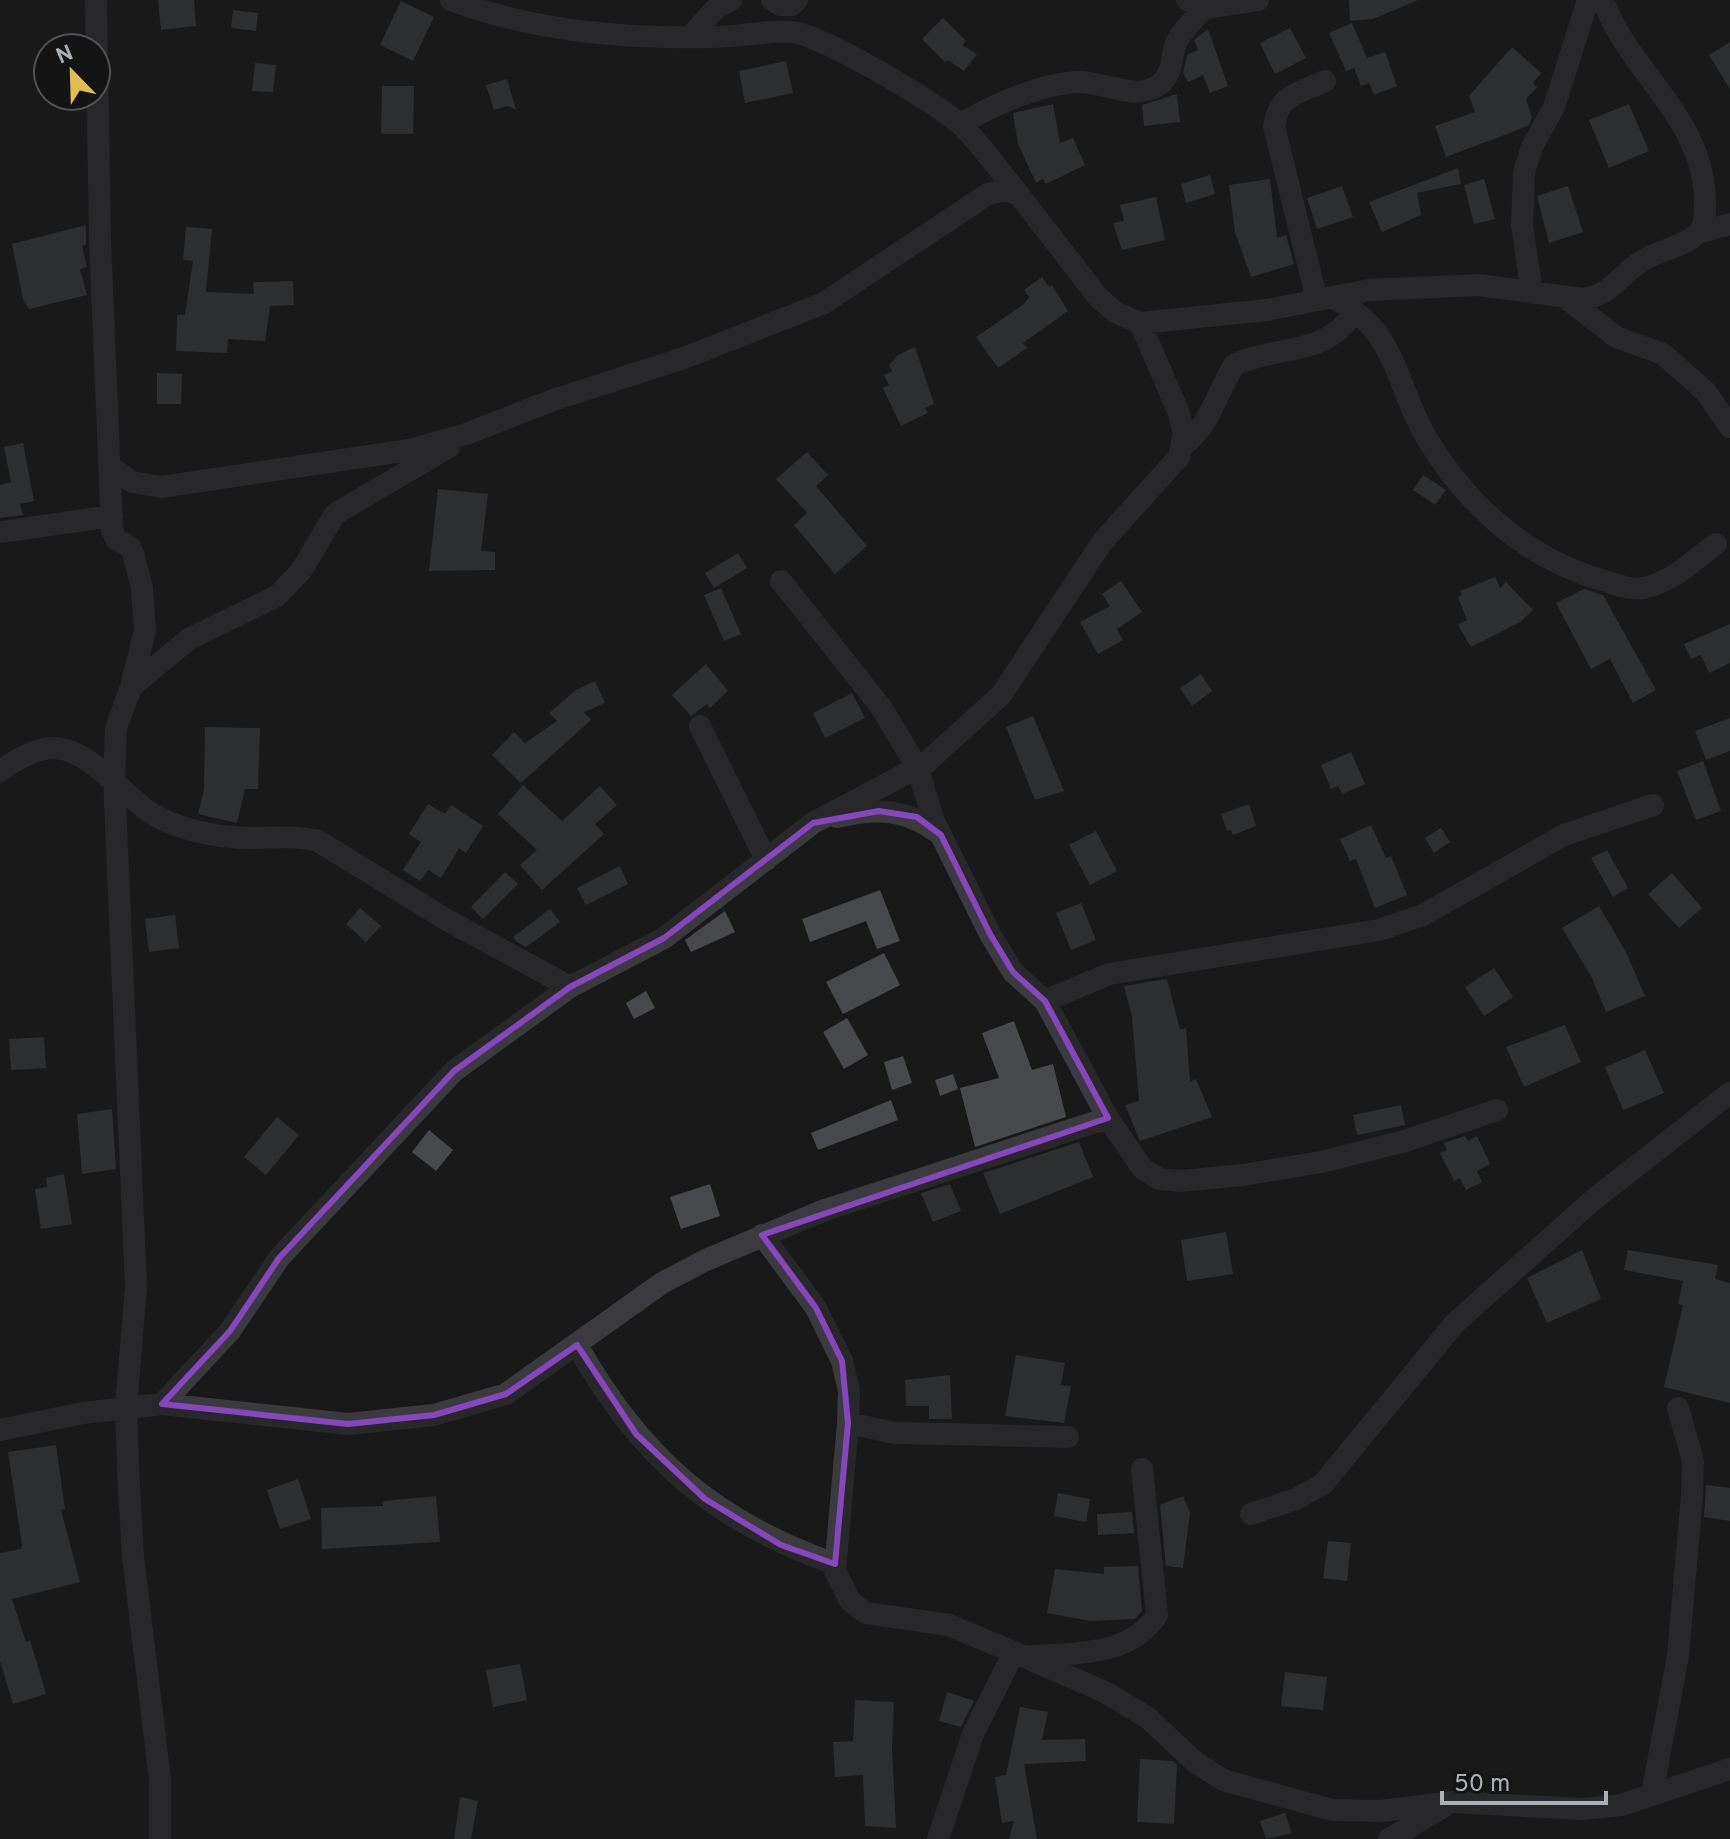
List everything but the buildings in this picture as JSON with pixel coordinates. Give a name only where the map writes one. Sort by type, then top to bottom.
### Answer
[{"type":"street","points":[[96,0],[100,255],[113,535],[131,548],[142,588],[145,631],[131,687],[116,728],[114,779],[136,1287],[126,1406],[133,1557],[160,1779],[160,1839]]},
{"type":"street","points":[[451,0],[539,24],[616,35],[792,32],[808,35],[897,84],[960,124],[1098,297],[1115,312],[1140,323],[1267,310],[1369,290],[1478,285],[1566,298],[1596,298],[1616,286],[1629,268],[1698,233],[1728,232]]},
{"type":"street","points":[[691,36],[716,8],[731,0]]},
{"type":"street","points":[[772,0],[780,5],[792,5],[797,0]]},
{"type":"street","points":[[960,124],[996,104],[1077,82],[1141,92],[1157,86],[1169,75],[1177,42],[1196,4],[1258,0]]},
{"type":"street","points":[[1532,293],[1522,225],[1524,172],[1532,147],[1554,107],[1588,0]]},
{"type":"street","points":[[1603,0],[1629,48],[1667,97],[1691,137],[1705,193],[1705,218],[1698,233]]},
{"type":"street","points":[[1325,81],[1282,101],[1276,110],[1274,127],[1325,299],[1354,312],[1376,331],[1427,439],[1452,477],[1479,508],[1533,551],[1560,566],[1628,589],[1647,587],[1671,577],[1716,544]]},
{"type":"street","points":[[110,467],[132,482],[161,487],[354,461],[466,434],[799,315],[852,286],[988,194],[1005,190],[1019,195]]},
{"type":"street","points":[[1566,298],[1616,337],[1663,354],[1706,392],[1730,427]]},
{"type":"street","points":[[162,1404],[230,1331],[279,1258],[454,1071],[570,987],[664,938],[813,823],[917,767],[957,739],[1001,695],[1103,541],[1179,457],[1184,445],[1197,435],[1234,365],[1321,343],[1338,334],[1354,312]]},
{"type":"street","points":[[1140,323],[1179,413],[1184,445]]},
{"type":"street","points":[[131,687],[189,639],[277,596],[301,571],[335,514],[466,434]]},
{"type":"street","points":[[0,532],[112,516]]},
{"type":"street","points":[[781,581],[854,669],[917,767],[941,835],[990,934],[1013,972],[1045,1001],[1108,1118],[1142,1168],[1159,1179],[1181,1181],[1321,1162],[1405,1141],[1497,1110]]},
{"type":"street","points":[[700,726],[766,860]]},
{"type":"street","points":[[0,771],[17,760],[54,748],[69,752],[114,779],[157,817],[221,836],[302,836],[318,841],[447,920],[570,987]]},
{"type":"street","points":[[1045,1001],[1109,974],[1379,930],[1423,915],[1564,835],[1653,805]]},
{"type":"street","points":[[813,823],[849,814],[899,812],[917,817],[941,835]]},
{"type":"street","points":[[1251,1514],[1296,1499],[1323,1484],[1455,1323],[1593,1200],[1730,1093]]},
{"type":"street","points":[[0,1430],[126,1406],[162,1404],[348,1424],[434,1415],[506,1394],[662,1283],[762,1235],[822,1211],[1108,1118]]},
{"type":"street","points":[[762,1235],[816,1308],[842,1361],[849,1391],[848,1423],[835,1564],[839,1584],[850,1601],[866,1613],[949,1625],[1019,1654],[1107,1693],[1148,1718],[1195,1762],[1223,1780],[1332,1810],[1381,1811],[1452,1802],[1582,1809],[1621,1805],[1730,1769]]},
{"type":"street","points":[[577,1345],[614,1408],[636,1434],[705,1499],[781,1545],[835,1564]]},
{"type":"street","points":[[1652,1794],[1678,1656],[1692,1495],[1693,1461],[1678,1408]]},
{"type":"street","points":[[848,1423],[895,1433],[1068,1437]]},
{"type":"street","points":[[1019,1654],[1124,1644],[1145,1633],[1157,1615],[1142,1469]]},
{"type":"street","points":[[938,1839],[967,1748],[1019,1654]]},
{"type":"street","points":[[1389,1839],[1452,1802]]},
{"type":"highlighted area","points":[[879,811],[917,817],[941,835],[990,934],[1013,972],[1045,1001],[1108,1118],[762,1235],[816,1308],[842,1361],[848,1423],[835,1564],[781,1545],[705,1499],[636,1434],[577,1345],[506,1394],[434,1415],[348,1424],[162,1404],[230,1331],[279,1258],[454,1071],[570,987],[664,938],[813,823]]}]
